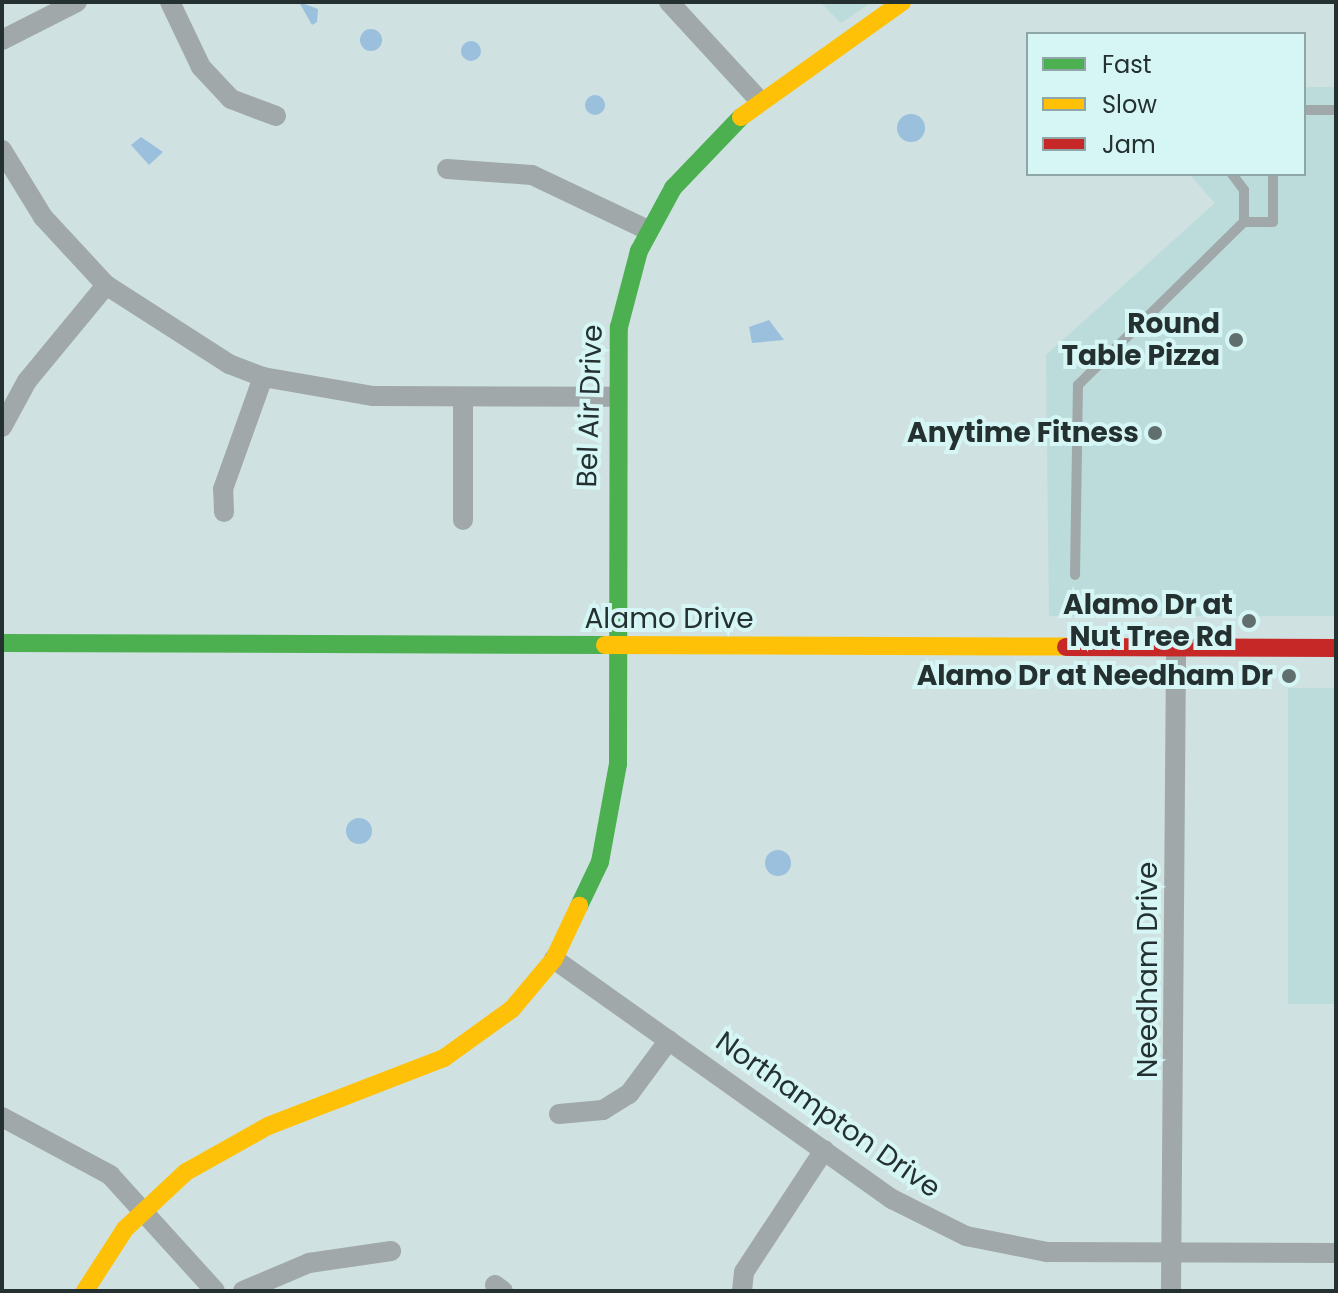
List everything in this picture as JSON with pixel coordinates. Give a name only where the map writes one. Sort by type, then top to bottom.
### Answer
[{"type":"street","points":[[2,40],[77,2]]},
{"type":"street","points":[[170,2],[201,67],[231,99],[276,116]]},
{"type":"street","points":[[669,2],[759,100]]},
{"type":"street","name":"Bel Air Drive","points":[[85,1291],[145,1207],[235,1142],[444,1058],[512,1009],[554,959],[580,914],[605,845],[618,764],[614,397],[624,300],[648,230],[688,167],[759,100],[902,2]]},
{"type":"street","points":[[2,150],[43,217],[106,285],[181,336],[263,377],[463,401],[614,397]]},
{"type":"street","points":[[447,169],[532,175],[648,230]]},
{"type":"street","points":[[2,427],[27,381],[106,285]]},
{"type":"street","points":[[224,512],[223,489],[263,377]]},
{"type":"street","points":[[463,401],[463,520]]},
{"type":"street","name":"Alamo Drive","points":[[2,643],[1336,648]]},
{"type":"street","name":"Needham Drive","points":[[1171,1291],[1176,649]]},
{"type":"street","name":"Northampton Drive","points":[[554,959],[892,1199],[966,1236],[1047,1252],[1336,1253]]},
{"type":"street","points":[[559,1114],[603,1110],[629,1094],[669,1040]]},
{"type":"street","points":[[2,1117],[81,1156],[145,1207],[215,1291]]},
{"type":"street","points":[[742,1291],[744,1272],[824,1150]]},
{"type":"street","points":[[243,1291],[309,1263],[391,1251]]},
{"type":"lane","points":[[1306,110],[1336,110]]},
{"type":"lane","points":[[1234,176],[1244,190],[1244,222]]},
{"type":"lane","points":[[1075,575],[1078,385],[1244,222],[1273,222],[1273,176]]},
{"type":"shaded area","points":[[820,2],[872,2],[841,23]]},
{"type":"shaded area","points":[[1306,87],[1336,87],[1336,616],[1049,616],[1046,355],[1215,203],[1191,176],[1306,176]]},
{"type":"shaded area","points":[[1288,688],[1336,688],[1336,1004],[1288,1004]]},
{"type":"water","points":[[299,2],[318,9],[317,22],[312,25]]},
{"type":"water","points":[[371,29],[379,32],[382,40],[379,48],[371,51],[363,48],[360,40],[363,32]]},
{"type":"water","points":[[471,41],[478,44],[481,51],[478,58],[471,61],[464,58],[461,51],[464,44]]},
{"type":"water","points":[[591,95],[599,95],[605,105],[599,115],[591,115],[585,109],[585,101]]},
{"type":"water","points":[[911,114],[921,118],[925,128],[921,138],[911,142],[901,138],[897,128],[901,118]]},
{"type":"water","points":[[141,137],[163,152],[149,165],[131,145]]},
{"type":"water","points":[[769,320],[784,340],[752,343],[749,327]]},
{"type":"water","points":[[359,818],[368,822],[372,831],[368,840],[359,844],[350,840],[346,831],[350,822]]},
{"type":"water","points":[[778,850],[787,854],[791,863],[787,872],[778,876],[769,872],[765,863],[769,854]]},
{"type":"traffic: fast","points":[[579,906],[600,862],[618,764],[619,327],[639,251],[673,188],[741,117]]},
{"type":"traffic: fast","points":[[2,643],[605,645]]},
{"type":"traffic: slow","points":[[741,117],[902,2]]},
{"type":"traffic: slow","points":[[605,645],[1066,647]]},
{"type":"traffic: slow","points":[[85,1291],[125,1229],[186,1172],[268,1126],[444,1058],[512,1009],[554,959],[579,906]]},
{"type":"traffic: jam","points":[[1066,647],[1336,648]]},
{"type":"place","name":"Round Table Pizza","points":[[1236,340]]},
{"type":"place","name":"Anytime Fitness","points":[[1155,433]]},
{"type":"place","name":"Alamo Dr at Nut Tree Rd","points":[[1249,621]]},
{"type":"place","name":"Alamo Dr at Needham Dr","points":[[1289,676]]}]
